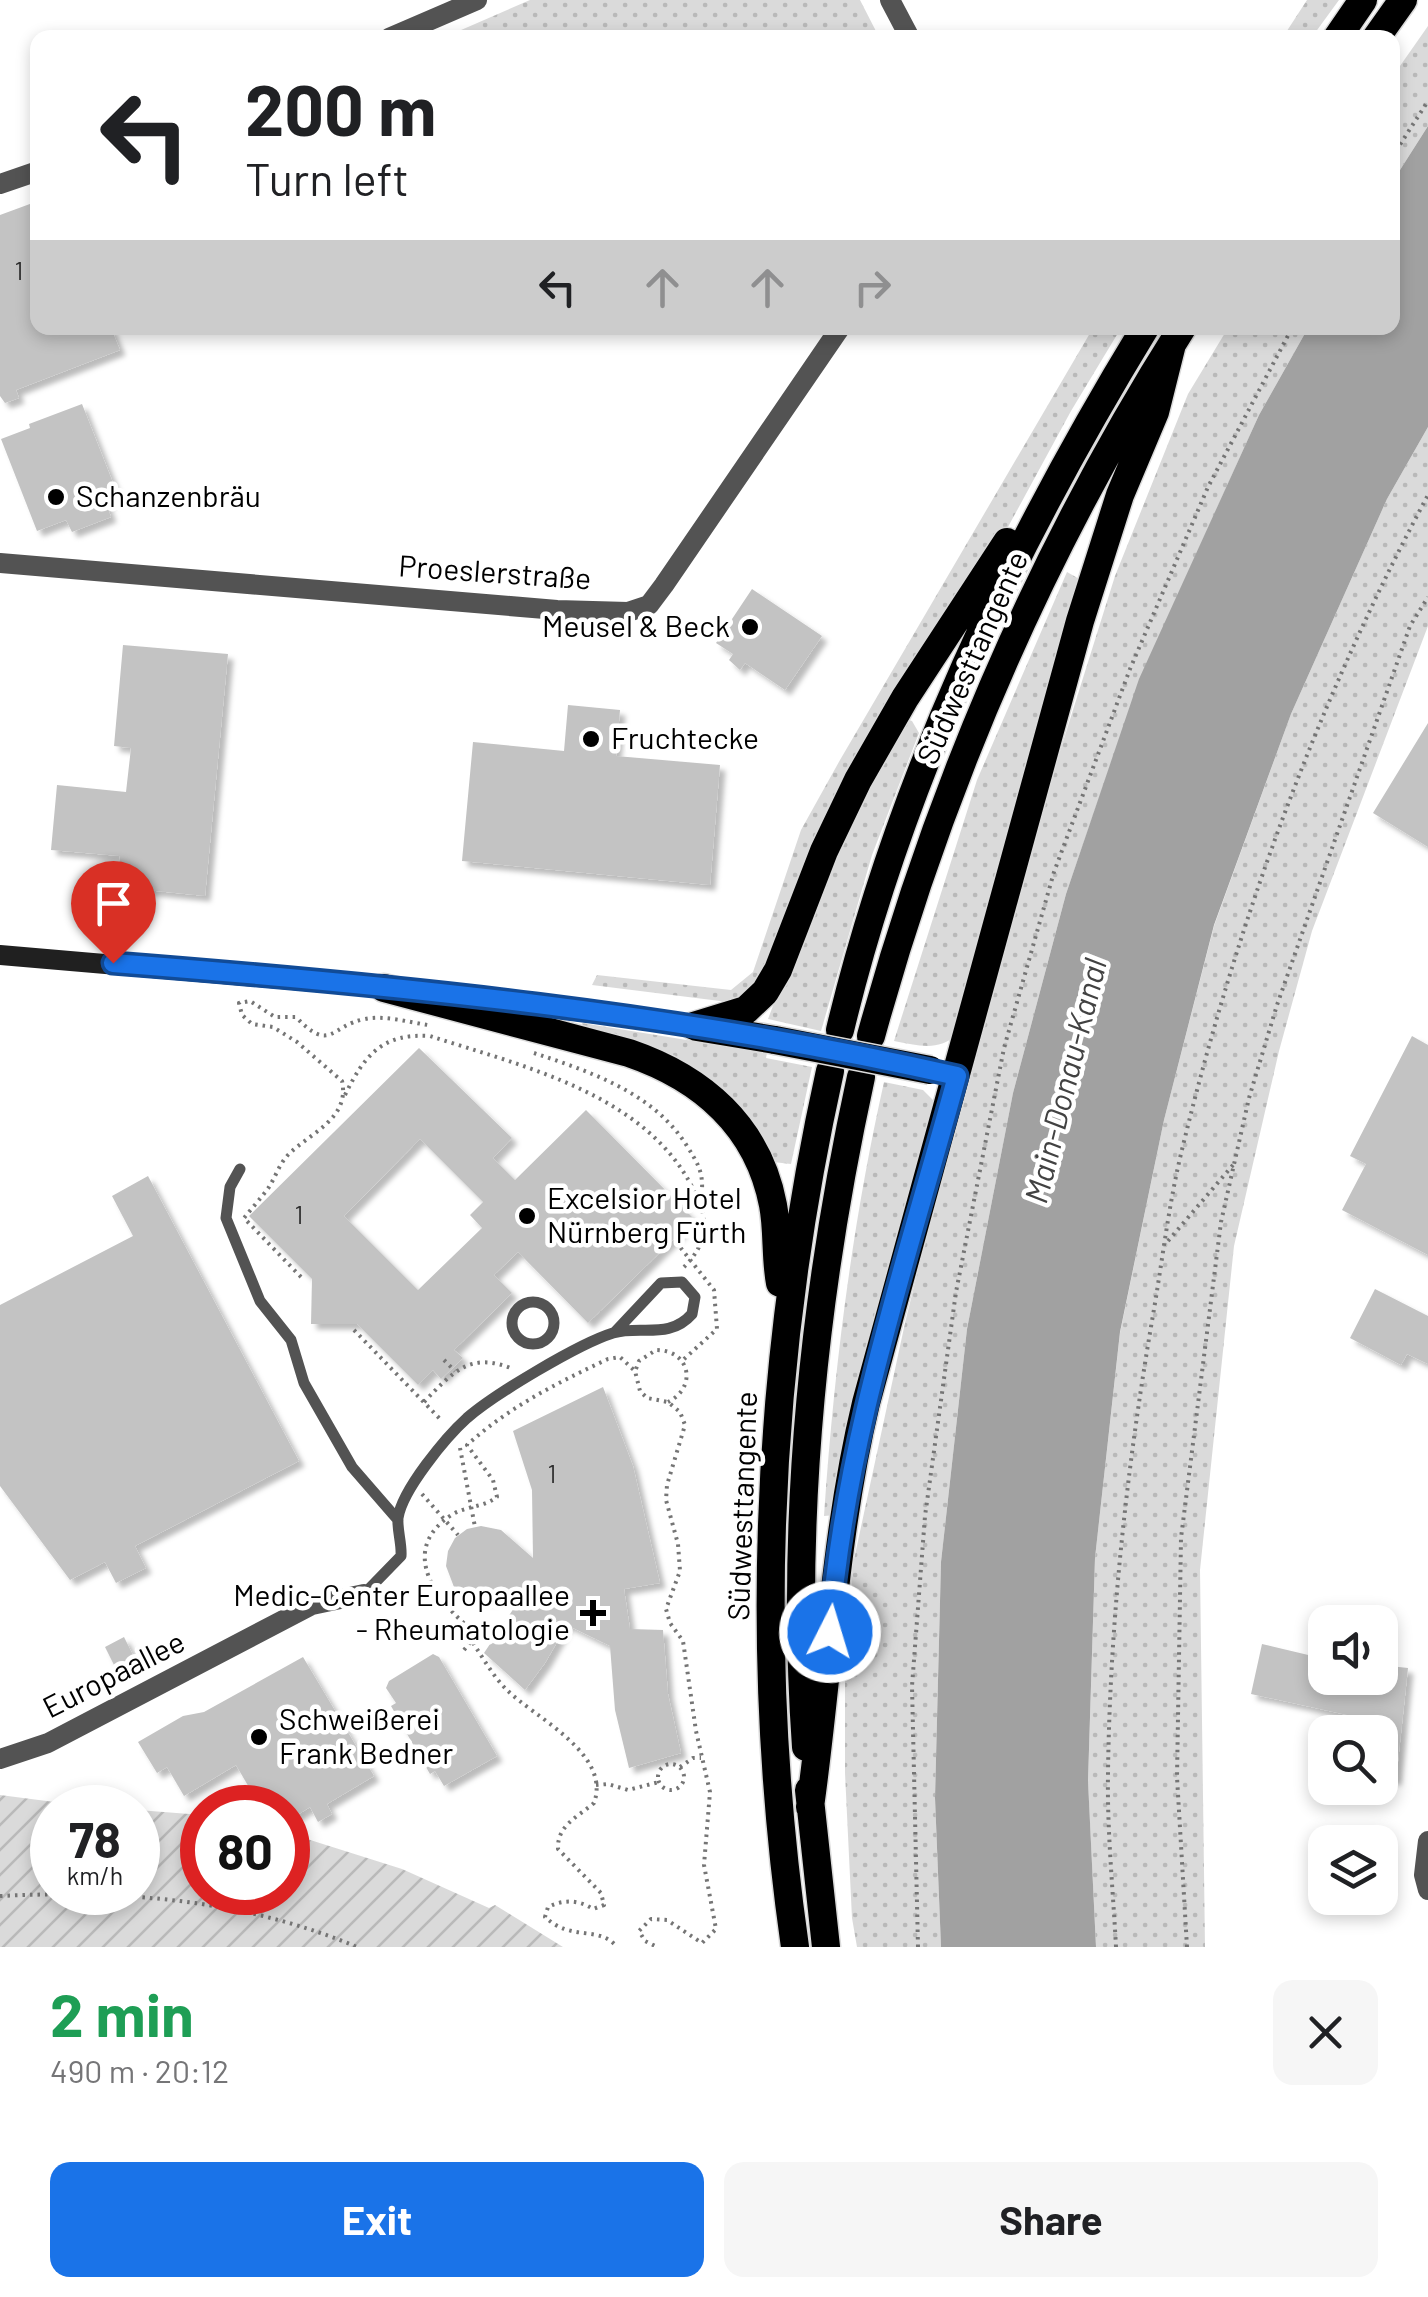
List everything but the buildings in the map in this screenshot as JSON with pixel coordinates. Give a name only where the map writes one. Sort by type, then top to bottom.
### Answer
[{"type":"highway","points":[[1342,30],[1363,0]]},
{"type":"highway","points":[[1381,30],[1402,0]]},
{"type":"highway","name":"Südwesttangente","points":[[840,1030],[875,906],[920,776],[991,610],[1055,482],[1141,335]]},
{"type":"highway","points":[[810,1807],[825,1702],[834,1576],[851,1467],[944,1073],[1102,546],[1155,412],[1177,336]]},
{"type":"highway","name":"Südwesttangente","points":[[871,1036],[906,913],[965,749],[1072,520],[1177,336]]},
{"type":"highway","points":[[694,1026],[746,1010],[765,992],[778,970],[824,851],[874,750],[1002,548],[1055,482]]},
{"type":"highway","points":[[384,988],[630,1053],[666,1067],[714,1098],[746,1136],[766,1177],[773,1204],[776,1262],[786,1315]]},
{"type":"highway","points":[[694,1026],[944,1073]]},
{"type":"highway","name":"Südwesttangente","points":[[795,1947],[776,1773],[770,1622],[773,1467],[786,1315],[801,1215],[830,1072]]},
{"type":"highway","name":"Südwesttangente","points":[[826,1947],[810,1807],[801,1596],[808,1425],[822,1288],[840,1174],[861,1077]]},
{"type":"main road","points":[[0,955],[384,988],[694,1026]]},
{"type":"street","points":[[407,30],[476,0]]},
{"type":"street","points":[[890,0],[906,30]]},
{"type":"street","points":[[0,184],[30,174]]},
{"type":"street","name":"Proeslerstraße","points":[[0,563],[557,610],[628,612],[649,605],[664,585],[835,335]]},
{"type":"street","name":"Europaallee","points":[[0,1759],[48,1743],[312,1605],[364,1594]]},
{"type":"street","points":[[1428,1842],[1424,1874],[1428,1890]]},
{"type":"lane","points":[[240,1169],[230,1186],[226,1218],[260,1301],[290,1340],[304,1383],[352,1467],[398,1520]]},
{"type":"lane","points":[[364,1594],[401,1556],[398,1520],[414,1485],[468,1418],[552,1363],[615,1332],[645,1304],[652,1292],[670,1280],[682,1282],[695,1298],[692,1314],[671,1330],[615,1332]]},
{"type":"lane","points":[[542,1342],[552,1363]]},
{"type":"path","points":[[1400,144],[1428,101]]},
{"type":"path","points":[[918,1947],[912,1686],[926,1516],[956,1292],[1004,1048],[1054,872],[1130,669],[1208,488],[1288,335]]},
{"type":"path","points":[[1116,1947],[1108,1774],[1116,1610],[1133,1434],[1179,1162],[1224,992],[1300,766],[1376,592],[1428,495]]},
{"type":"path","points":[[1187,1947],[1177,1777],[1181,1538],[1219,1241],[1249,1098],[1277,1004],[1410,626],[1428,597]]},
{"type":"path","points":[[342,1099],[342,1081],[334,1073],[297,1042],[273,1028],[252,1024],[242,1016],[239,1003],[250,1001],[275,1017],[296,1018],[310,1032],[328,1036],[367,1018],[441,1028]]},
{"type":"path","points":[[301,1277],[244,1218],[288,1154],[338,1112],[365,1062],[384,1042],[408,1035],[430,1036],[572,1085],[644,1128],[686,1172],[704,1211],[706,1229],[702,1244],[670,1280]]},
{"type":"path","points":[[528,1052],[575,1067],[656,1110],[677,1130],[703,1172],[702,1190],[696,1195]]},
{"type":"path","points":[[1165,1245],[1235,1162]]},
{"type":"path","points":[[676,1242],[714,1290],[717,1326],[712,1336],[683,1360]]},
{"type":"path","points":[[354,1330],[454,1432]]},
{"type":"path","points":[[658,1947],[644,1941],[640,1931],[650,1918],[667,1920],[702,1943],[716,1929],[704,1864],[710,1792],[696,1731],[683,1641],[666,1609],[680,1571],[678,1544],[666,1500],[667,1485],[685,1426],[680,1412],[668,1402],[647,1398],[636,1382],[639,1361],[656,1350],[675,1353],[683,1360],[688,1379],[684,1389],[668,1402]]},
{"type":"path","points":[[467,1445],[533,1396],[608,1359],[620,1358],[636,1371]]},
{"type":"path","points":[[444,1360],[455,1371]]},
{"type":"path","points":[[424,1402],[455,1371],[474,1363],[494,1362],[528,1379]]},
{"type":"path","points":[[464,1650],[477,1634],[441,1602],[429,1584],[426,1558],[431,1538],[445,1520],[471,1506],[496,1498],[487,1469],[457,1434],[471,1506],[475,1526]]},
{"type":"path","points":[[414,1485],[458,1535]]},
{"type":"path","points":[[441,1602],[456,1588]]},
{"type":"path","points":[[471,1642],[504,1688],[575,1745],[596,1784],[594,1803],[568,1824],[558,1840],[558,1849],[600,1893],[604,1905],[594,1910],[573,1901],[557,1902],[544,1912],[549,1921],[562,1929],[606,1937],[617,1947]]},
{"type":"path","points":[[680,1767],[684,1776],[679,1788],[665,1789],[659,1782],[661,1768],[669,1764],[680,1767],[693,1758],[703,1758]]},
{"type":"path","points":[[596,1784],[628,1790],[659,1782]]},
{"type":"path","points":[[0,1896],[163,1897],[231,1908],[356,1947]]},
{"type":"shaded area","points":[[530,0],[860,0],[875,30],[461,30]]},
{"type":"shaded area","points":[[1307,0],[1339,0],[1317,30],[1288,30]]},
{"type":"shaded area","points":[[1428,26],[1428,126],[1400,170],[1400,66]]},
{"type":"shaded area","points":[[1089,335],[1117,335],[1071,411],[774,958],[743,998],[728,1002],[592,985],[597,975],[731,990],[753,972],[801,830]]},
{"type":"shaded area","points":[[1224,335],[1304,335],[1259,415],[1140,679],[1066,894],[1013,1093],[967,1329],[941,1562],[935,1798],[941,1947],[857,1947],[845,1773],[845,1675],[853,1564],[905,1323],[956,1114],[1046,796],[1115,576],[1188,394]]},
{"type":"shaded area","points":[[1428,427],[1428,626],[1312,931],[1279,1051],[1234,1246],[1200,1570],[1205,1947],[1096,1947],[1088,1782],[1095,1558],[1120,1333],[1164,1120],[1214,926],[1291,714],[1387,499]]},
{"type":"shaded area","points":[[1067,572],[1081,580],[956,1035],[935,1045],[894,1041],[977,780]]},
{"type":"shaded area","points":[[906,719],[912,721],[919,733],[872,855],[821,1031],[768,1019],[826,866]]},
{"type":"shaded area","points":[[582,1023],[767,1053],[766,1058],[812,1067],[791,1164],[773,1162],[754,1130],[581,1033]]},
{"type":"shaded area","points":[[884,1082],[923,1090],[938,1105],[836,1515],[824,1516],[846,1298]]},
{"type":"shaded area","points":[[0,1795],[30,1799],[30,1915],[160,1915],[160,1812],[180,1813],[180,1915],[310,1915],[310,1840],[402,1869],[489,1908],[495,1905],[563,1947],[0,1947]]},
{"type":"water","name":"Main-Donau-Kanal","points":[[1428,126],[1428,427],[1387,499],[1291,714],[1214,925],[1164,1120],[1120,1332],[1095,1558],[1088,1781],[1096,1947],[941,1947],[935,1798],[941,1562],[967,1329],[1013,1093],[1066,894],[1139,679],[1259,415],[1304,335],[1400,335],[1400,170]]},
{"type":"place","name":"Schanzenbräu","points":[[56,497]]},
{"type":"place","name":"Meusel & Beck","points":[[750,627]]},
{"type":"place","name":"Fruchtecke","points":[[591,739]]},
{"type":"place","name":"Excelsior Hotel Nürnberg Fürth","points":[[527,1216]]},
{"type":"place","name":"Medic-Center Europaallee - Rheumatologie","points":[[593,1613]]},
{"type":"place","name":"Schweißerei Frank Bedner","points":[[259,1737]]},
{"type":"route","points":[[113,963],[347,984],[618,1015],[775,1040],[957,1076],[858,1434],[836,1559],[830,1632]]}]
